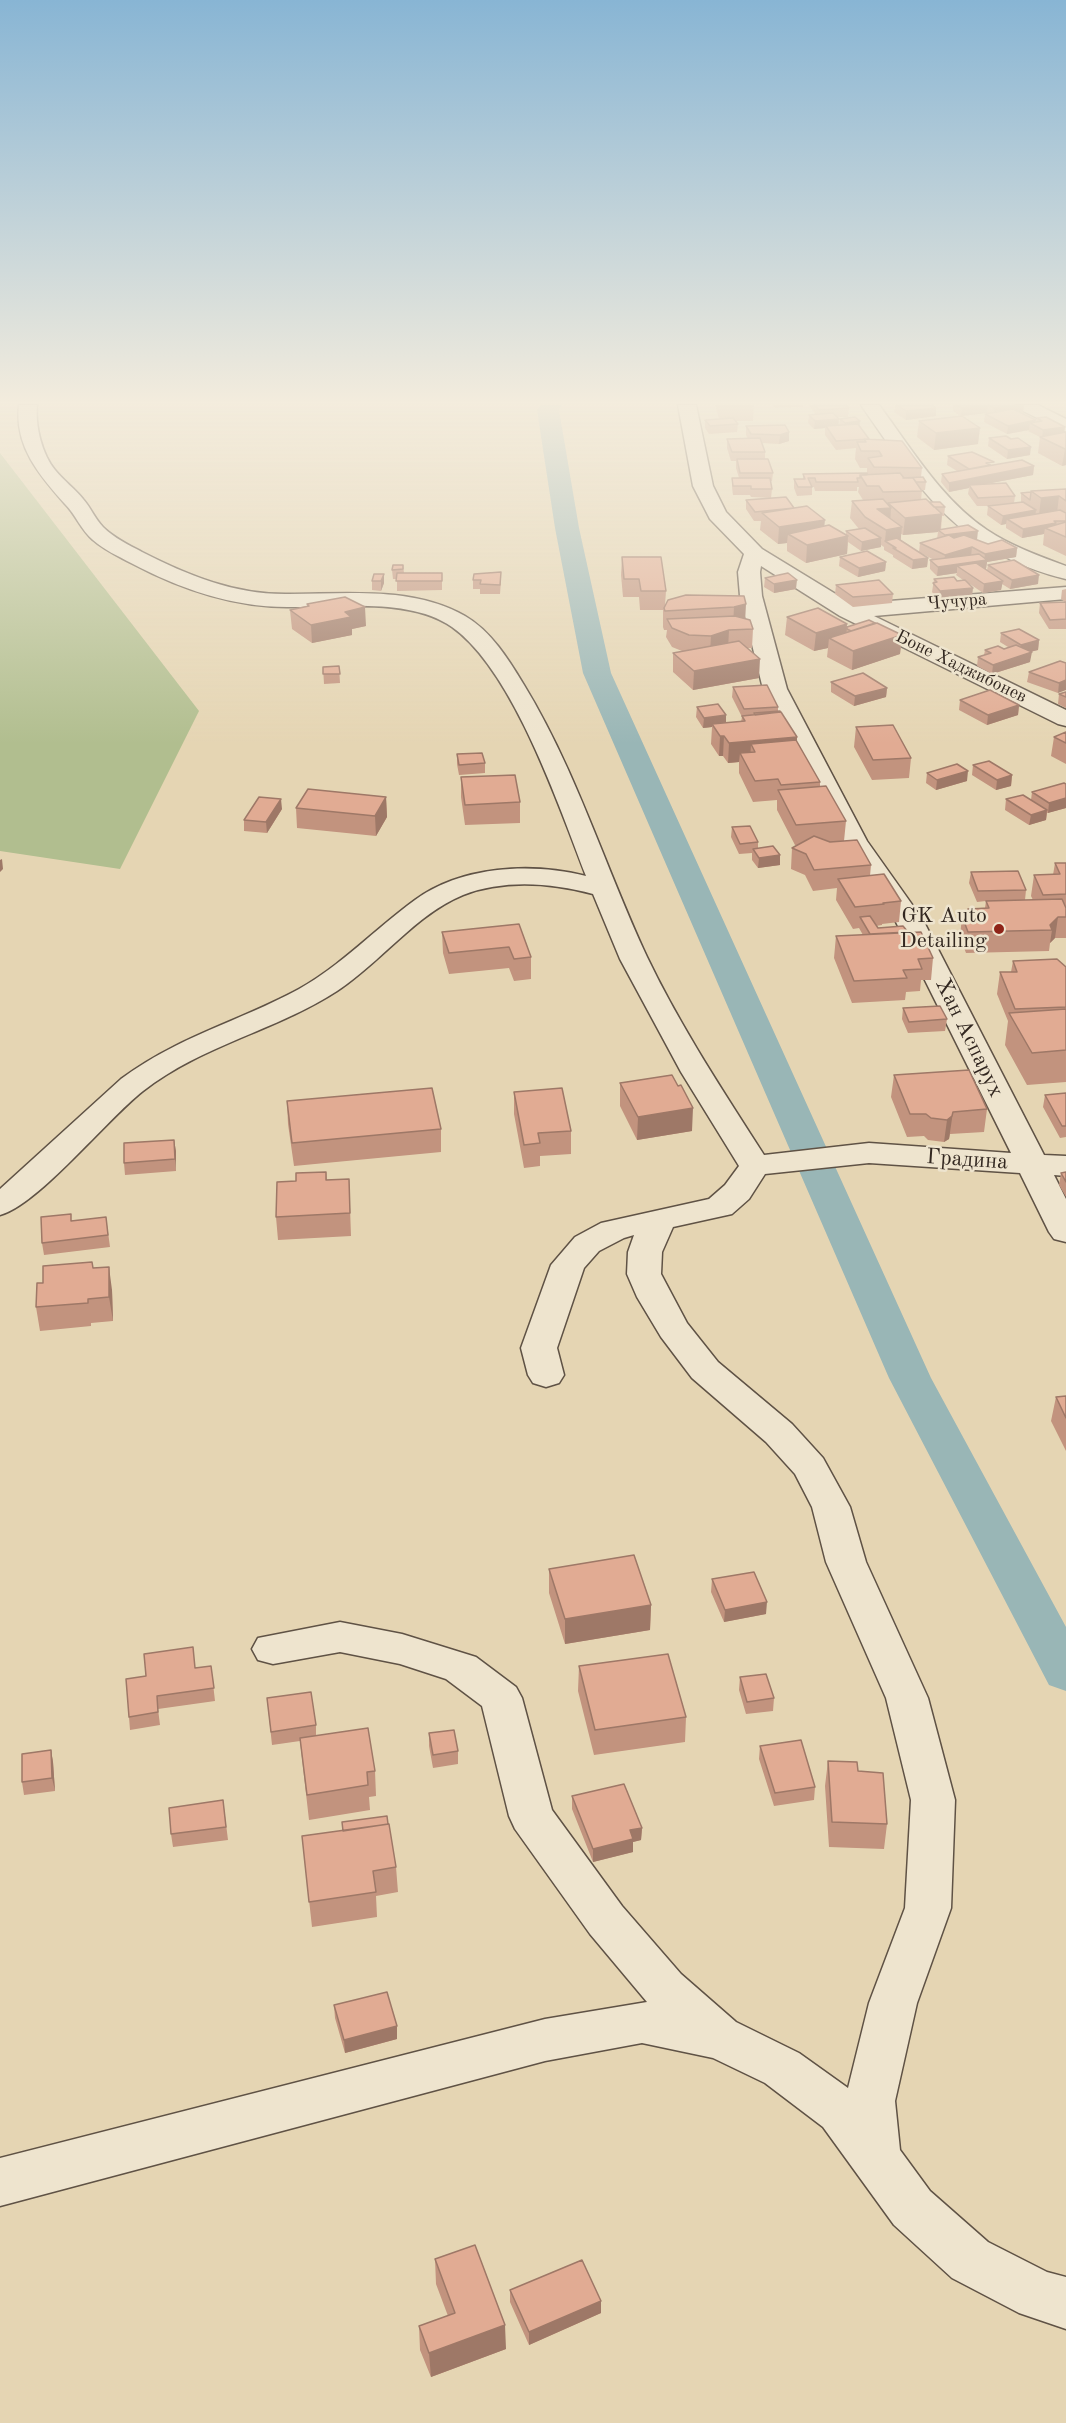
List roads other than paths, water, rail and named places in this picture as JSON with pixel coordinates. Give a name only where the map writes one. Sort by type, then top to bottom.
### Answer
[{"type":"street","points":[[87,518],[95,531],[114,545],[169,575],[242,598],[386,602],[422,608],[458,621],[482,638],[513,686],[548,753],[634,959],[690,1062],[755,1166],[737,1192],[720,1207],[613,1230],[587,1244],[568,1265],[539,1348],[546,1375]]},
{"type":"street","name":"Боне Хаджибонев","points":[[720,518],[755,553],[848,611],[1066,719]]},
{"type":"street","points":[[959,518],[973,530],[1015,552],[1066,573]]},
{"type":"street","name":"Хан Аспарух","points":[[755,553],[749,572],[751,596],[775,689],[854,841],[909,920],[1066,1232]]},
{"type":"street","name":"Чучура","points":[[848,611],[1066,593]]},
{"type":"street","points":[[0,1205],[40,1172],[114,1099],[151,1070],[184,1049],[246,1026],[311,994],[358,963],[427,904],[464,885],[505,878],[552,877],[604,888]]},
{"type":"street","name":"Градина","points":[[755,1166],[869,1153],[1066,1166]]},
{"type":"street","points":[[661,1220],[652,1233],[645,1252],[644,1274],[654,1297],[673,1329],[705,1370],[779,1433],[810,1467],[831,1507],[846,1562],[907,1698],[933,1800],[928,1908],[893,2003],[870,2101],[876,2158]]},
{"type":"street","points":[[273,1649],[340,1638],[402,1649],[461,1668],[501,1698],[531,1816],[606,1920],[664,1988],[721,2038]]},
{"type":"street","points":[[0,2182],[545,2040],[642,2022],[721,2038],[782,2068],[841,2111],[912,2208],[970,2260],[1038,2295],[1066,2303]]},
{"type":"waterway","points":[[565,518],[597,673],[910,1378],[1066,1672]]},
{"type":"place","name":"GK Auto Detailing","points":[[999,929]]}]
